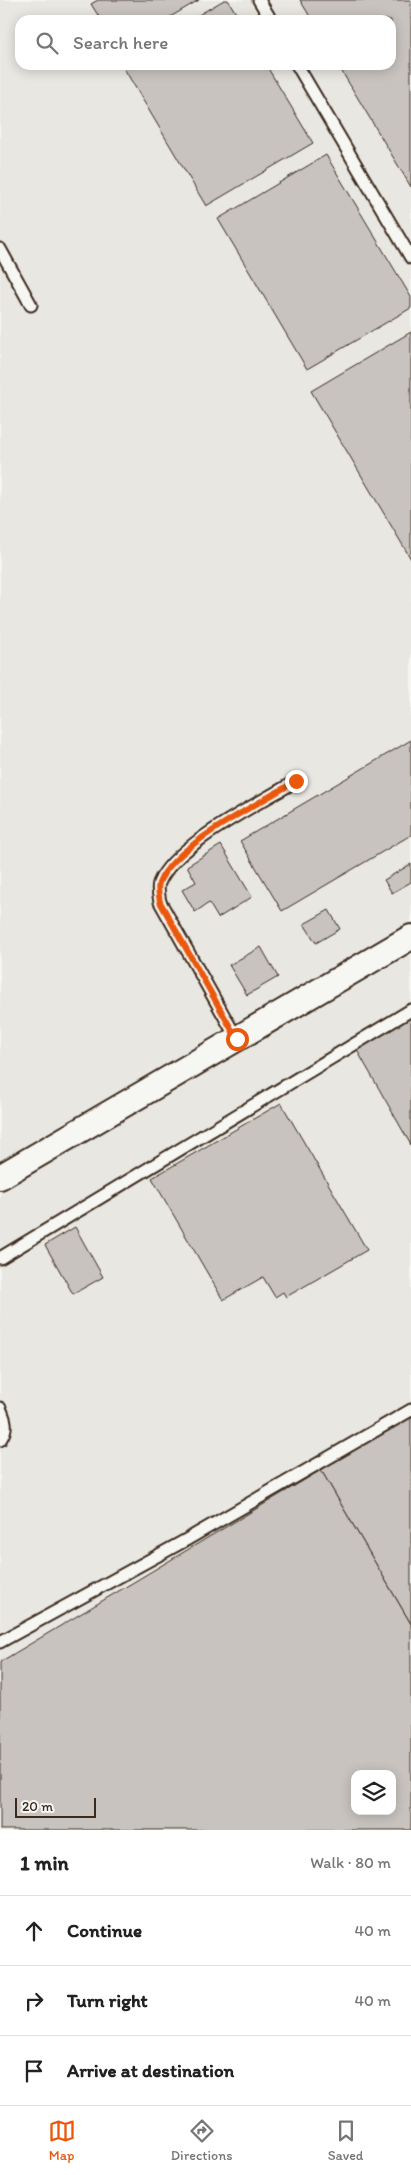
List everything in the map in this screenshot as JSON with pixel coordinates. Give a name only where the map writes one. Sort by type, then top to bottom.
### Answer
[{"type":"street","points":[[0,1178],[411,937]]},
{"type":"lane","points":[[259,0],[267,15]]},
{"type":"lane","points":[[300,70],[411,258]]},
{"type":"lane","points":[[0,249],[31,305]]},
{"type":"lane","points":[[237,1039],[160,902],[158,886],[168,866],[200,840],[296,781]]},
{"type":"lane","points":[[0,1258],[411,1010]]},
{"type":"lane","points":[[0,1408],[6,1422],[6,1432],[0,1440]]},
{"type":"lane","points":[[0,1642],[186,1540],[411,1410]]},
{"type":"shaded area","points":[[0,0],[411,0],[411,1830],[0,1830]]},
{"type":"building","points":[[98,0],[199,0],[174,15],[98,15],[91,4]]},
{"type":"building","points":[[224,0],[228,0],[237,15],[198,15]]},
{"type":"building","points":[[300,0],[411,0],[411,187],[341,70],[396,70],[396,15],[309,15]]},
{"type":"building","points":[[125,70],[269,70],[313,143],[206,206]]},
{"type":"building","points":[[326,155],[411,297],[411,308],[307,369],[218,219]]},
{"type":"building","points":[[411,332],[411,559],[311,391]]},
{"type":"building","points":[[411,740],[411,835],[282,911],[240,841]]},
{"type":"building","points":[[221,845],[252,897],[218,918],[209,903],[195,912],[182,890],[196,882],[187,866]]},
{"type":"building","points":[[411,864],[411,882],[392,893],[384,880]]},
{"type":"building","points":[[329,910],[340,929],[316,943],[304,924]]},
{"type":"building","points":[[261,947],[278,977],[247,995],[229,965]]},
{"type":"building","points":[[411,1013],[411,1145],[354,1045]]},
{"type":"building","points":[[281,1103],[367,1250],[286,1297],[283,1292],[275,1297],[263,1277],[223,1300],[152,1178]]},
{"type":"building","points":[[75,1227],[103,1277],[73,1294],[45,1245]]},
{"type":"building","points":[[411,1417],[411,1624],[321,1470]]},
{"type":"building","points":[[321,1470],[411,1624],[411,1830],[0,1830],[0,1662]]},
{"type":"route","points":[[237,1039],[160,902],[158,886],[168,866],[200,840],[296,781]]}]
